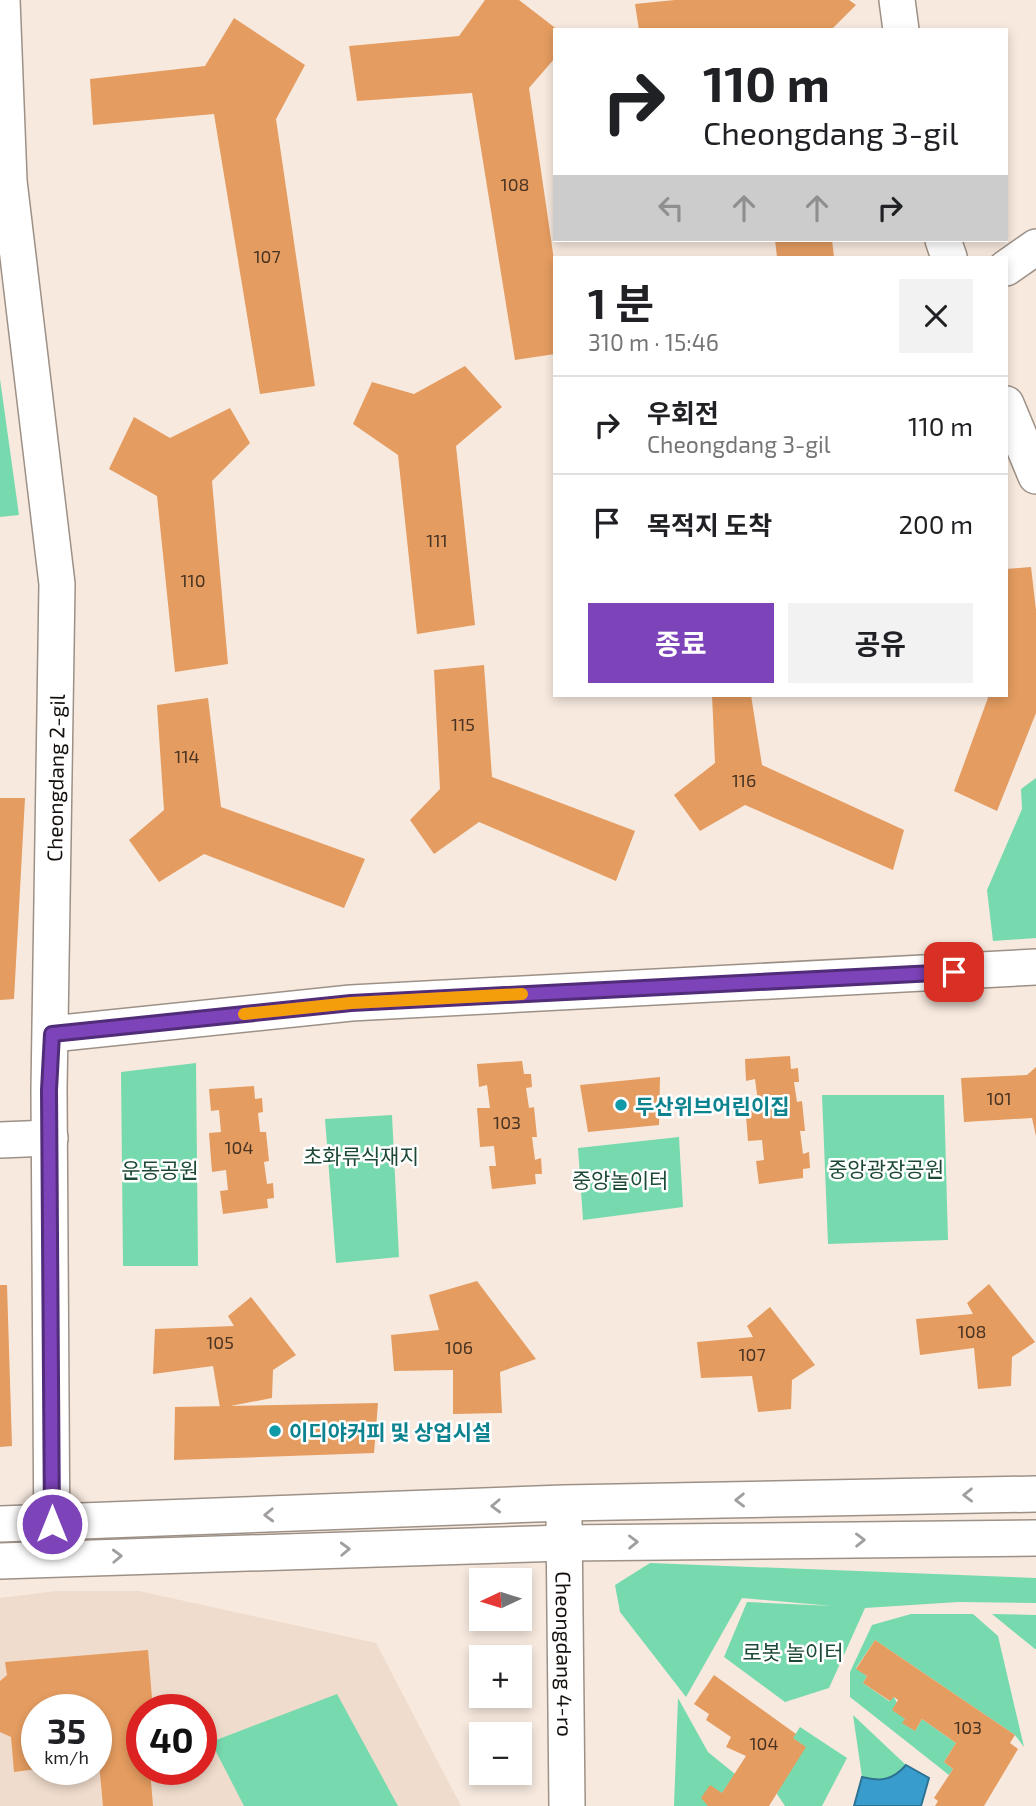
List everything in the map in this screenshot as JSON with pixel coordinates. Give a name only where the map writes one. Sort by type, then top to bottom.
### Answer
[{"type":"street","name":"Cheongdang 2-gil","points":[[2,0],[9,181],[57,584],[50,1138],[52,1558]]},
{"type":"street","points":[[897,0],[901,28]]},
{"type":"street","points":[[1008,409],[1036,476]]},
{"type":"street","points":[[52,1034],[351,1003],[1036,967]]},
{"type":"street","points":[[0,1140],[50,1138]]},
{"type":"street","points":[[0,1524],[564,1503],[1036,1494]]},
{"type":"street","name":"Cheongdang 4-ro","points":[[564,1503],[567,1806]]},
{"type":"street","points":[[0,1561],[565,1543],[1036,1538]]},
{"type":"shaded area","points":[[56,1591],[139,1591],[376,1643],[461,1806],[0,1806],[0,1598]]},
{"type":"green space","points":[[0,379],[19,515],[0,517]]},
{"type":"green space","points":[[1036,778],[1036,938],[993,941],[987,890],[1022,809],[1021,789]]},
{"type":"green space","name":"운동공원","points":[[196,1063],[198,1266],[123,1266],[121,1072]]},
{"type":"green space","name":"중앙광장공원","points":[[822,1095],[944,1095],[948,1240],[828,1244]]},
{"type":"green space","name":"초화류식재지","points":[[392,1115],[399,1257],[336,1263],[325,1119]]},
{"type":"green space","name":"중앙놀이터","points":[[679,1137],[683,1207],[583,1220],[578,1148]]},
{"type":"green space","name":"로봇 놀이터","points":[[650,1563],[1036,1578],[1036,1603],[958,1602],[865,1608],[829,1688],[785,1702],[724,1657],[747,1602],[832,1606],[742,1598],[686,1697],[620,1612],[615,1585]]},
{"type":"green space","points":[[911,1614],[973,1614],[998,1636],[1024,1747],[1015,1735],[875,1640],[856,1668],[867,1676],[863,1683],[889,1701],[894,1697],[905,1719],[903,1723],[915,1731],[922,1719],[956,1743],[944,1762],[953,1769],[949,1775],[850,1697],[850,1672],[872,1625]]},
{"type":"green space","points":[[992,1614],[1036,1615],[1036,1649],[1035,1649]]},
{"type":"green space","points":[[337,1694],[398,1806],[244,1806],[217,1754],[217,1740]]},
{"type":"green space","points":[[678,1698],[708,1752],[735,1774],[722,1793],[708,1806],[674,1806]]},
{"type":"green space","points":[[853,1715],[906,1765],[896,1774],[881,1779],[862,1777]]},
{"type":"green space","points":[[800,1727],[847,1758],[822,1806],[785,1806],[777,1794],[793,1738]]},
{"type":"water","points":[[906,1765],[929,1778],[921,1806],[854,1806],[862,1777],[886,1778]]},
{"type":"building","points":[[485,0],[519,0],[555,28],[553,28],[553,60],[529,88],[553,256],[553,354],[515,360],[472,93],[357,101],[349,46],[459,36]]},
{"type":"building","points":[[675,0],[849,0],[856,5],[833,28],[639,28],[635,4]]},
{"type":"building","points":[[234,18],[305,65],[276,119],[315,386],[260,394],[214,114],[93,125],[90,79],[205,66]]},
{"type":"building","points":[[775,242],[832,242],[834,256],[777,256]]},
{"type":"building","points":[[465,366],[502,407],[456,446],[475,625],[417,634],[398,455],[353,424],[372,382],[414,394]]},
{"type":"building","points":[[230,408],[250,443],[212,481],[228,664],[175,672],[157,496],[109,469],[134,417],[170,438]]},
{"type":"building","points":[[1031,567],[1036,610],[1036,713],[997,811],[954,791],[988,697],[1008,697],[1008,569]]},
{"type":"building","points":[[484,665],[492,777],[635,831],[616,881],[479,822],[434,854],[410,820],[440,789],[434,670]]},
{"type":"building","points":[[712,697],[751,697],[762,765],[904,830],[893,870],[745,805],[700,831],[674,795],[715,763]]},
{"type":"building","points":[[208,698],[221,807],[365,859],[344,908],[204,854],[159,882],[129,840],[164,810],[157,705]]},
{"type":"building","points":[[0,798],[25,798],[14,999],[0,1000]]},
{"type":"building","points":[[790,1056],[791,1069],[798,1068],[799,1082],[794,1082],[797,1102],[802,1101],[805,1131],[800,1131],[803,1154],[809,1152],[810,1168],[803,1169],[803,1178],[759,1184],[756,1161],[764,1160],[762,1140],[748,1141],[745,1103],[758,1102],[755,1079],[746,1081],[745,1059]]},
{"type":"building","points":[[522,1061],[524,1074],[531,1074],[532,1087],[526,1088],[529,1108],[534,1107],[537,1137],[532,1137],[535,1160],[541,1158],[542,1174],[535,1174],[536,1184],[492,1189],[489,1166],[496,1166],[494,1146],[480,1147],[477,1108],[490,1108],[487,1085],[479,1087],[477,1064]]},
{"type":"building","points":[[1036,1067],[1036,1136],[1032,1118],[964,1122],[961,1078],[1027,1075]]},
{"type":"building","name":"두산위브어린이집","points":[[660,1077],[659,1125],[588,1132],[580,1085]]},
{"type":"building","points":[[254,1086],[255,1099],[262,1098],[263,1112],[258,1113],[260,1132],[266,1132],[269,1161],[264,1162],[267,1184],[273,1183],[274,1198],[267,1199],[268,1208],[223,1214],[220,1191],[228,1190],[226,1170],[212,1172],[209,1133],[221,1132],[219,1110],[211,1111],[209,1089]]},
{"type":"building","points":[[477,1281],[536,1359],[500,1372],[502,1413],[453,1414],[453,1370],[394,1371],[391,1335],[439,1330],[429,1295]]},
{"type":"building","points":[[989,1284],[1035,1342],[1012,1357],[1011,1386],[978,1389],[974,1348],[920,1355],[916,1319],[973,1314],[967,1303]]},
{"type":"building","points":[[0,1285],[7,1285],[12,1446],[0,1447]]},
{"type":"building","points":[[251,1297],[296,1355],[273,1370],[272,1398],[220,1408],[213,1366],[153,1374],[155,1329],[234,1326],[228,1316]]},
{"type":"building","points":[[770,1307],[815,1365],[792,1380],[791,1409],[758,1412],[752,1376],[701,1378],[697,1342],[753,1337],[747,1326]]},
{"type":"building","name":"이디야커피 및 상업시설","points":[[378,1403],[374,1453],[174,1460],[175,1407]]},
{"type":"building","points":[[875,1640],[1015,1735],[1010,1743],[1018,1749],[984,1806],[935,1806],[938,1801],[934,1798],[953,1769],[944,1762],[956,1743],[922,1719],[915,1731],[902,1723],[905,1719],[892,1710],[898,1700],[894,1697],[890,1701],[863,1683],[867,1676],[856,1669]]},
{"type":"building","points":[[148,1650],[152,1694],[126,1694],[126,1785],[151,1785],[153,1806],[103,1806],[101,1785],[112,1785],[112,1694],[21,1694],[21,1771],[14,1772],[11,1737],[0,1732],[0,1681],[7,1675],[5,1662]]},
{"type":"building","points":[[714,1675],[796,1734],[793,1738],[806,1747],[769,1806],[708,1806],[701,1798],[710,1785],[722,1793],[746,1756],[726,1747],[731,1737],[706,1720],[709,1714],[694,1704]]},
{"type":"slow traffic","points":[[244,1014],[351,1003],[522,994]]},
{"type":"place","name":"두산위브어린이집","points":[[621,1105]]},
{"type":"place","name":"이디야커피 및 상업시설","points":[[275,1431]]},
{"type":"route","points":[[52,1524],[49,1090],[52,1034],[351,1003],[954,972]]}]
